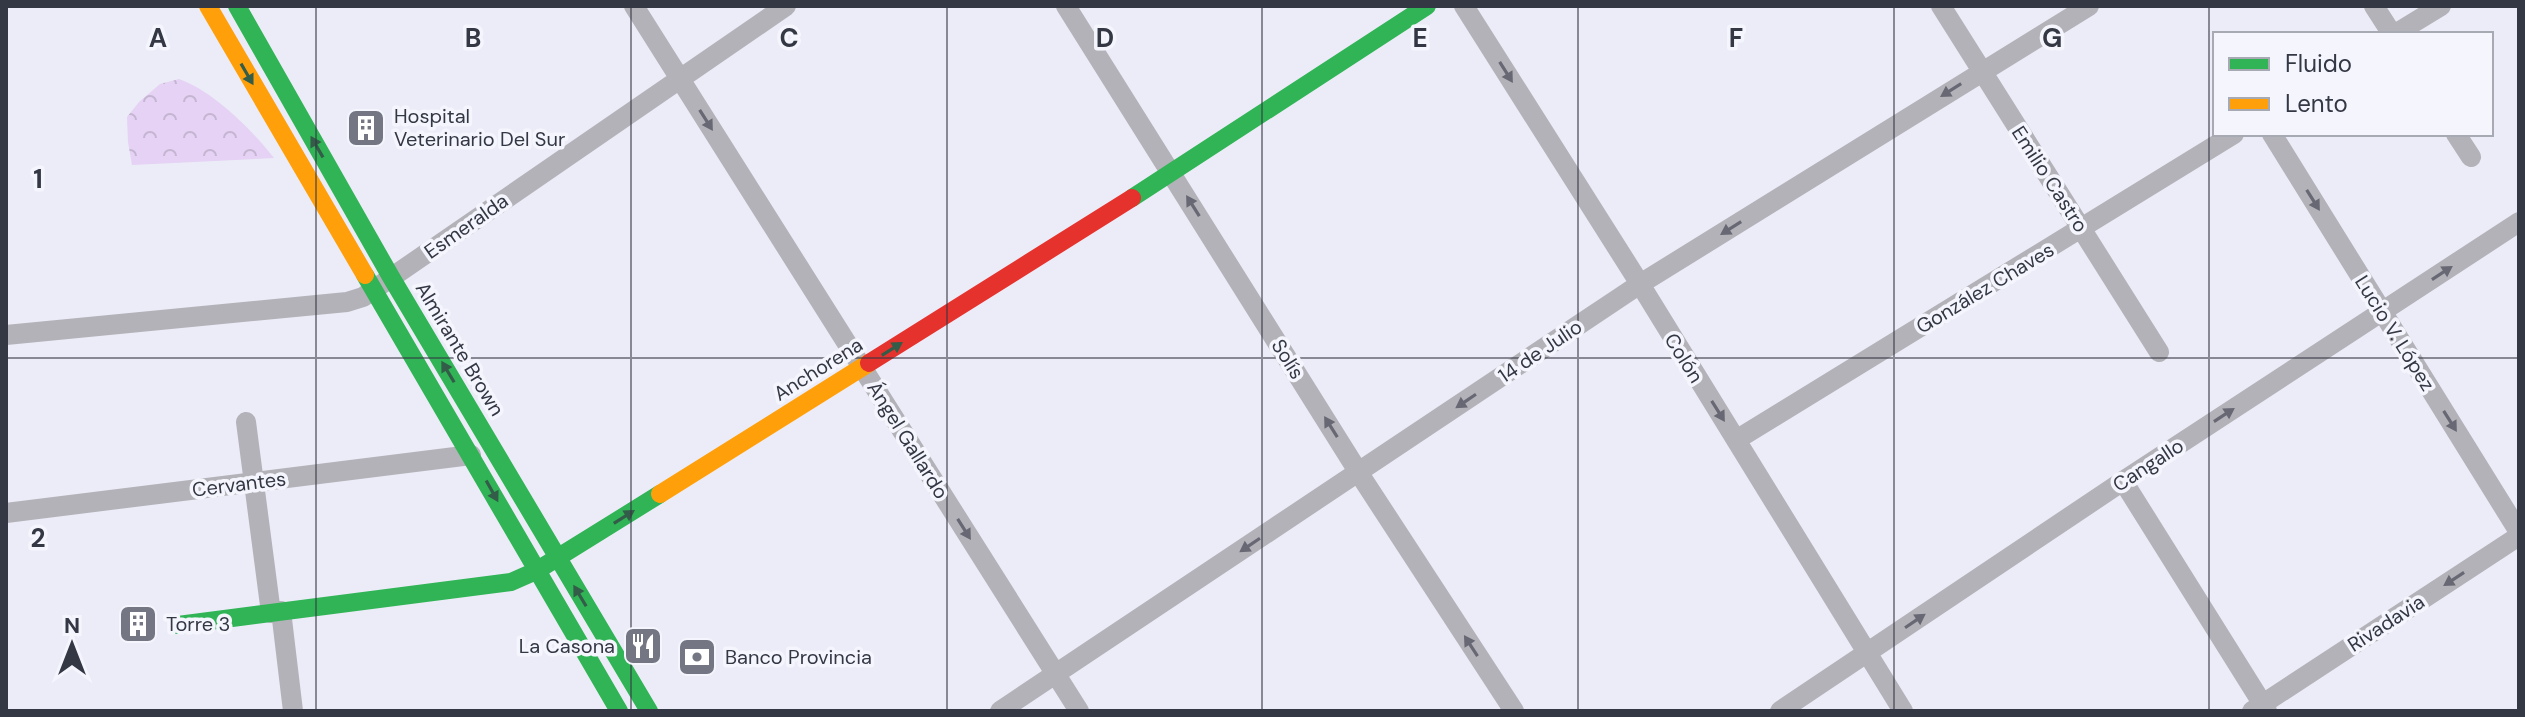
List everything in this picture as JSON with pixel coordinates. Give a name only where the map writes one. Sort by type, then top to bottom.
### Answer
[{"type":"main road","points":[[208,6],[619,711]]},
{"type":"main road","name":"Almirante Brown","points":[[237,6],[391,277],[649,711]]},
{"type":"main road","name":"Anchorena","points":[[178,625],[511,582],[536,571],[1172,173],[1427,6]]},
{"type":"street","name":"Ángel Gallardo","points":[[634,6],[1079,711]]},
{"type":"street","name":"Esmeralda","points":[[6,335],[347,302],[373,292],[786,6]]},
{"type":"street","name":"Solís","points":[[1066,6],[1359,472],[1514,711]]},
{"type":"street","name":"Colón","points":[[1464,6],[1640,284],[1903,711]]},
{"type":"street","name":"Emilio Castro","points":[[1941,6],[2159,352]]},
{"type":"street","name":"14 de Julio","points":[[1000,711],[1640,284],[2089,6]]},
{"type":"street","points":[[2374,6],[2392,32]]},
{"type":"street","points":[[2396,32],[2441,6]]},
{"type":"street","name":"González Chaves","points":[[1736,440],[2231,136]]},
{"type":"street","name":"Lucio V. López","points":[[2273,136],[2519,534]]},
{"type":"street","points":[[2457,136],[2471,157]]},
{"type":"street","name":"Cangallo","points":[[1780,711],[2123,481],[2519,222]]},
{"type":"street","points":[[246,422],[293,711]]},
{"type":"street","name":"Cervantes","points":[[6,513],[471,455]]},
{"type":"street","points":[[2123,481],[2260,709]]},
{"type":"street","name":"Rivadavia","points":[[2260,709],[2519,534]]},
{"type":"green space","points":[[179,79],[205,92],[231,112],[274,158],[132,165],[127,117],[160,84]]},
{"type":"traffic: fast","points":[[237,6],[391,277],[649,711]]},
{"type":"traffic: fast","points":[[1132,198],[1427,6]]},
{"type":"traffic: fast","points":[[365,275],[619,711]]},
{"type":"traffic: fast","points":[[178,625],[511,582],[536,571],[660,494]]},
{"type":"traffic: slow","points":[[208,6],[365,275]]},
{"type":"traffic: slow","points":[[660,494],[869,363]]},
{"type":"traffic: jam","points":[[869,363],[1132,198]]},
{"type":"place","name":"Hospital Veterinario Del Sur","points":[[366,128]]},
{"type":"place","name":"Torre 3","points":[[138,624]]},
{"type":"place","name":"La Casona","points":[[643,646]]},
{"type":"place","name":"Banco Provincia","points":[[697,657]]}]
